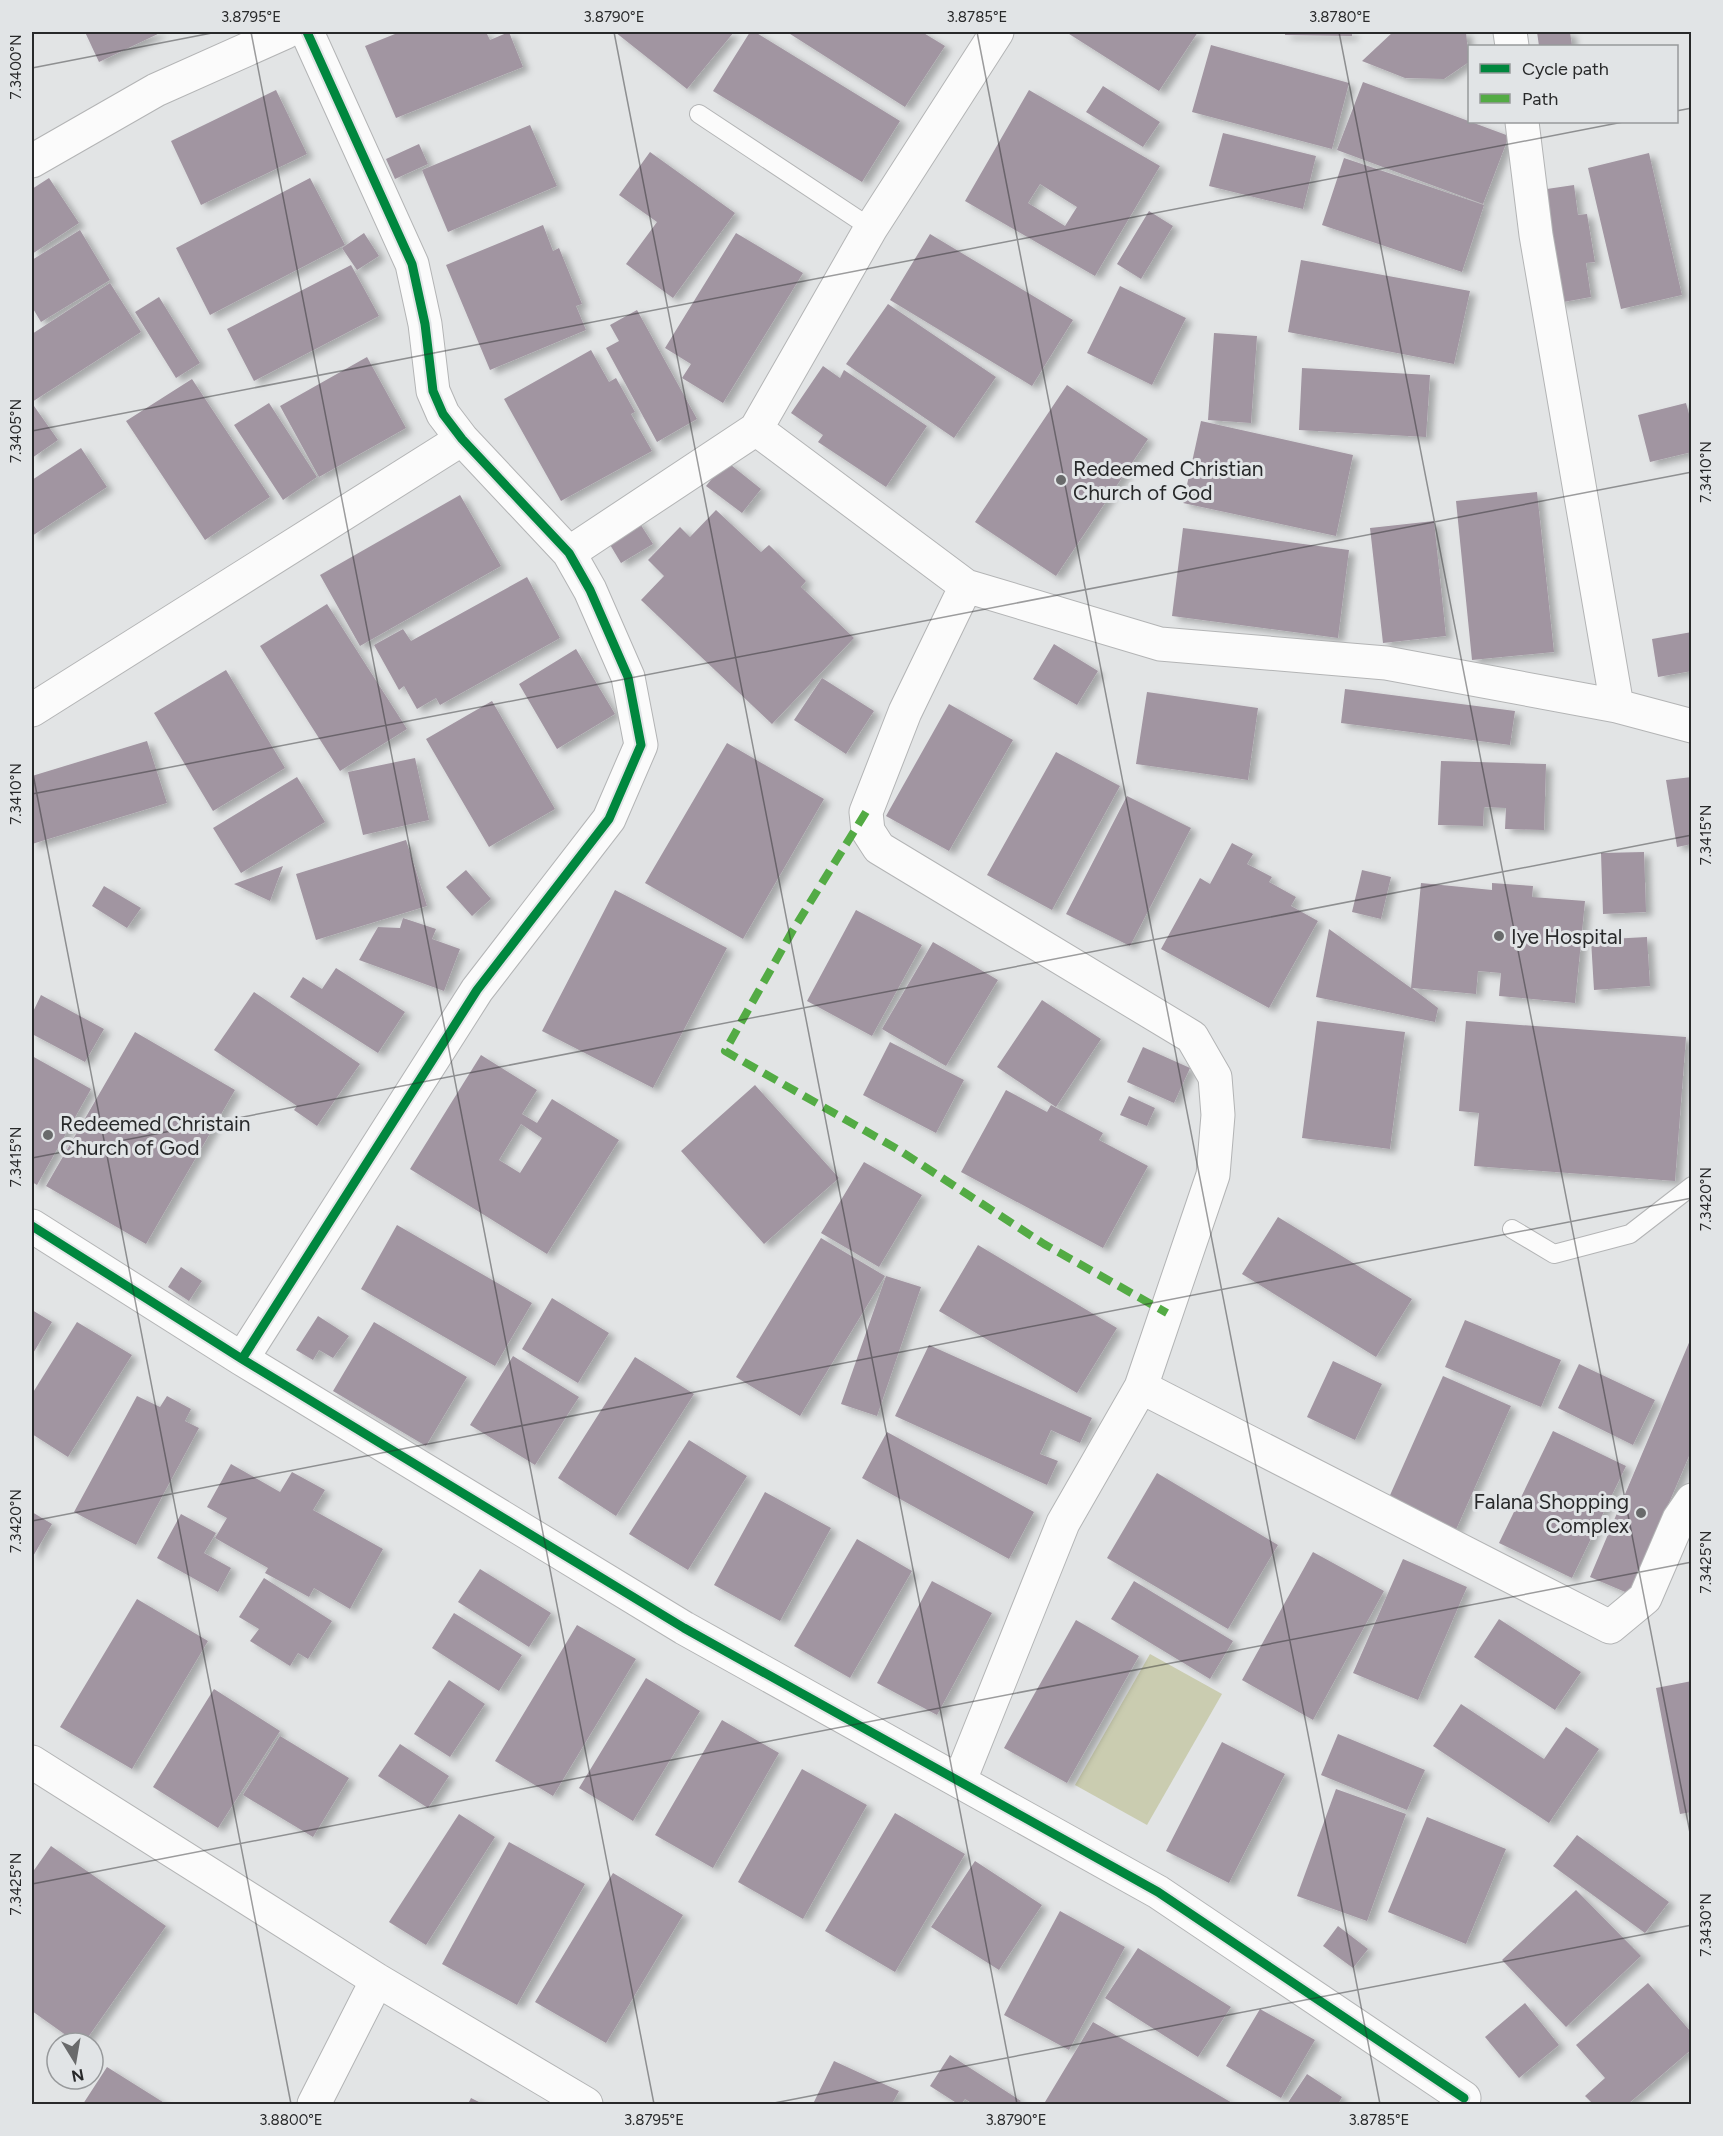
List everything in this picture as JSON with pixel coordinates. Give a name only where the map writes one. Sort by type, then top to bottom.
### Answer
[{"type":"street","points":[[32,161],[156,90],[286,32]]},
{"type":"street","points":[[242,1359],[477,990],[609,819],[641,745],[628,677],[590,590],[568,553],[462,439],[443,414],[433,391],[425,324],[412,264],[308,32]]},
{"type":"street","points":[[568,553],[756,429],[871,228],[996,32]]},
{"type":"street","points":[[1522,123],[1536,235],[1617,706]]},
{"type":"street","points":[[756,429],[966,586],[1160,644],[1386,663],[1617,706],[1692,726]]},
{"type":"street","points":[[32,710],[462,439]]},
{"type":"street","points":[[960,1780],[1063,1523],[1142,1388],[1213,1175],[1218,1115],[1215,1077],[1192,1037],[879,848],[868,831],[866,812],[901,723],[966,586]]},
{"type":"street","points":[[32,1226],[242,1359],[684,1628],[1158,1892],[1464,2098]]},
{"type":"street","points":[[1142,1388],[1610,1627],[1645,1599],[1679,1519],[1692,1500]]},
{"type":"street","points":[[32,1762],[377,1980],[586,2104]]},
{"type":"street","points":[[314,2104],[377,1980]]},
{"type":"lane","points":[[699,114],[871,228]]},
{"type":"lane","points":[[1512,1229],[1554,1254],[1630,1234],[1692,1186]]},
{"type":"green space","points":[[1150,1654],[1222,1694],[1147,1825],[1075,1785]]},
{"type":"building","points":[[85,32],[162,32],[99,62]]},
{"type":"building","points":[[400,32],[486,32],[490,40],[509,32],[523,67],[396,118],[365,46]]},
{"type":"building","points":[[615,32],[734,32],[687,89]]},
{"type":"building","points":[[750,32],[755,32],[900,121],[862,182],[713,91]]},
{"type":"building","points":[[787,32],[922,32],[945,46],[905,107]]},
{"type":"building","points":[[1066,32],[1198,32],[1159,91]]},
{"type":"building","points":[[1285,32],[1352,32],[1352,36],[1285,35]]},
{"type":"building","points":[[1393,32],[1466,32],[1468,63],[1444,79],[1405,78],[1362,61]]},
{"type":"building","points":[[1537,32],[1570,32],[1572,45],[1539,45]]},
{"type":"building","points":[[1211,45],[1349,83],[1332,149],[1192,112]]},
{"type":"building","points":[[1363,82],[1468,121],[1468,123],[1509,136],[1483,204],[1337,150]]},
{"type":"building","points":[[1103,86],[1160,122],[1143,147],[1086,112]]},
{"type":"building","points":[[276,90],[307,154],[201,205],[171,141]]},
{"type":"building","points":[[1029,90],[1160,166],[1095,276],[965,201]],"holes":[[[1040,184],[1077,207],[1065,226],[1028,203]]]},
{"type":"building","points":[[530,125],[557,186],[448,232],[422,170]]},
{"type":"building","points":[[1223,133],[1316,156],[1303,209],[1209,186]]},
{"type":"building","points":[[419,144],[428,164],[395,179],[386,159]]},
{"type":"building","points":[[650,152],[735,213],[673,298],[626,264],[657,222],[619,195]]},
{"type":"building","points":[[1649,153],[1682,295],[1621,309],[1588,168]]},
{"type":"building","points":[[1344,158],[1484,205],[1462,272],[1322,225]]},
{"type":"building","points":[[49,178],[79,223],[32,254],[32,189]]},
{"type":"building","points":[[310,178],[345,245],[210,315],[176,248]]},
{"type":"building","points":[[1574,185],[1578,215],[1587,214],[1595,262],[1586,263],[1591,297],[1558,303],[1540,190]]},
{"type":"building","points":[[1149,211],[1173,226],[1141,279],[1117,264]]},
{"type":"building","points":[[543,225],[553,251],[559,248],[582,304],[576,306],[586,330],[490,370],[446,265]]},
{"type":"building","points":[[80,230],[110,280],[41,322],[32,307],[32,260]]},
{"type":"building","points":[[364,233],[379,256],[357,270],[342,248]]},
{"type":"building","points":[[736,233],[803,273],[723,403],[682,378],[691,364],[665,348]]},
{"type":"building","points":[[930,234],[1073,320],[1032,386],[890,300]]},
{"type":"building","points":[[1301,260],[1470,291],[1454,364],[1288,332]]},
{"type":"building","points":[[351,265],[379,316],[254,381],[227,329]]},
{"type":"building","points":[[110,283],[141,332],[32,402],[32,334]]},
{"type":"building","points":[[1120,286],[1186,318],[1152,385],[1087,353]]},
{"type":"building","points":[[159,297],[200,363],[176,378],[135,312]]},
{"type":"building","points":[[888,304],[996,377],[954,438],[846,364]]},
{"type":"building","points":[[637,310],[697,419],[657,442],[606,348],[619,341],[610,325]]},
{"type":"building","points":[[1214,333],[1257,336],[1251,423],[1208,420]]},
{"type":"building","points":[[591,350],[609,382],[616,378],[635,412],[631,414],[652,451],[561,501],[504,399]]},
{"type":"building","points":[[367,357],[406,428],[319,477],[280,406]]},
{"type":"building","points":[[823,366],[840,378],[844,370],[927,426],[886,487],[818,442],[823,435],[791,413]]},
{"type":"building","points":[[1302,368],[1430,375],[1426,437],[1299,430]]},
{"type":"building","points":[[192,379],[270,497],[205,540],[126,421]]},
{"type":"building","name":"Redeemed Christian Church of God","points":[[1067,385],[1148,439],[1056,576],[975,522]]},
{"type":"building","points":[[269,403],[317,477],[283,500],[234,425]]},
{"type":"building","points":[[1686,403],[1692,425],[1692,452],[1650,462],[1638,415]]},
{"type":"building","points":[[34,406],[58,440],[32,458],[32,408]]},
{"type":"building","points":[[1201,421],[1353,455],[1336,536],[1183,503]]},
{"type":"building","points":[[81,448],[107,487],[32,536],[32,480]]},
{"type":"building","points":[[726,461],[761,489],[742,513],[706,486]]},
{"type":"building","points":[[1537,492],[1554,652],[1472,660],[1456,501]]},
{"type":"building","points":[[460,495],[501,566],[360,646],[320,575]]},
{"type":"building","points":[[716,510],[761,552],[769,545],[806,581],[801,587],[854,638],[772,724],[641,600],[664,576],[648,560],[680,527],[690,537]]},
{"type":"building","points":[[637,519],[653,544],[621,563],[606,538]]},
{"type":"building","points":[[1434,521],[1446,636],[1383,643],[1370,528]]},
{"type":"building","points":[[1183,528],[1349,550],[1338,638],[1172,616]]},
{"type":"building","points":[[527,577],[560,638],[440,705],[436,698],[417,709],[404,686],[399,690],[374,645],[403,629],[411,641]]},
{"type":"building","points":[[327,604],[407,729],[340,771],[260,646]]},
{"type":"building","points":[[1692,632],[1692,671],[1658,677],[1652,639]]},
{"type":"building","points":[[1054,644],[1098,671],[1077,705],[1033,679]]},
{"type":"building","points":[[576,649],[615,714],[557,749],[519,684]]},
{"type":"building","points":[[226,670],[285,768],[213,811],[154,713]]},
{"type":"building","points":[[822,678],[874,711],[846,754],[794,720]]},
{"type":"building","points":[[1345,689],[1515,711],[1510,745],[1341,723]]},
{"type":"building","points":[[1147,692],[1258,708],[1248,780],[1136,764]]},
{"type":"building","points":[[492,701],[555,809],[489,847],[426,739]]},
{"type":"building","points":[[949,704],[1013,740],[949,851],[886,816]]},
{"type":"building","points":[[147,741],[167,803],[32,844],[32,776]]},
{"type":"building","points":[[727,743],[824,799],[743,939],[645,883]]},
{"type":"building","points":[[1056,752],[1120,786],[1052,910],[987,875]]},
{"type":"building","points":[[415,758],[429,820],[363,835],[348,772]]},
{"type":"building","points":[[1441,761],[1546,764],[1544,830],[1505,829],[1506,808],[1484,807],[1483,826],[1438,825]]},
{"type":"building","points":[[297,777],[325,822],[241,873],[213,828]]},
{"type":"building","points":[[1692,777],[1692,844],[1677,847],[1666,780]]},
{"type":"building","points":[[1127,796],[1191,828],[1130,946],[1066,914]]},
{"type":"building","points":[[406,840],[427,906],[316,940],[296,874]]},
{"type":"building","points":[[1232,843],[1253,854],[1247,864],[1272,877],[1269,882],[1296,897],[1291,906],[1318,921],[1269,1008],[1161,949],[1200,878],[1210,884]]},
{"type":"building","points":[[1644,852],[1646,912],[1603,914],[1601,853]]},
{"type":"building","points":[[283,866],[270,901],[234,884]]},
{"type":"building","points":[[466,870],[491,899],[472,916],[446,887]]},
{"type":"building","points":[[1362,870],[1391,877],[1381,919],[1352,912]]},
{"type":"building","name":"Iye Hospital","points":[[1421,883],[1492,890],[1492,883],[1533,886],[1532,897],[1585,901],[1575,1003],[1499,996],[1501,973],[1478,971],[1476,994],[1412,988],[1438,1008],[1435,1022],[1316,997],[1329,929],[1411,988]]},
{"type":"building","points":[[104,886],[141,908],[127,928],[92,906]]},
{"type":"building","points":[[615,890],[727,948],[653,1088],[542,1031]]},
{"type":"building","points":[[856,910],[922,945],[872,1036],[807,1001]]},
{"type":"building","points":[[403,918],[436,929],[432,939],[460,949],[444,991],[359,960],[378,927],[400,928]]},
{"type":"building","points":[[1647,937],[1650,986],[1594,990],[1591,940]]},
{"type":"building","points":[[933,942],[998,980],[946,1066],[882,1029]]},
{"type":"building","points":[[336,968],[405,1012],[378,1053],[290,997],[303,977],[322,989]]},
{"type":"building","points":[[254,992],[360,1064],[317,1126],[294,1110],[297,1106],[214,1050]]},
{"type":"building","points":[[41,995],[104,1029],[85,1062],[32,1034],[32,1014]]},
{"type":"building","points":[[1042,1000],[1101,1039],[1056,1107],[997,1067]]},
{"type":"building","points":[[1317,1021],[1405,1032],[1390,1149],[1302,1138]]},
{"type":"building","points":[[1466,1021],[1686,1037],[1675,1181],[1474,1166],[1479,1113],[1459,1111]]},
{"type":"building","points":[[135,1032],[235,1090],[146,1244],[46,1186]]},
{"type":"building","points":[[890,1042],[964,1080],[936,1133],[863,1095]]},
{"type":"building","points":[[1143,1047],[1190,1068],[1174,1103],[1127,1082]]},
{"type":"building","points":[[481,1055],[537,1090],[522,1114],[537,1123],[552,1099],[619,1140],[547,1254],[410,1169]],"holes":[[[521,1124],[542,1138],[520,1173],[499,1160]]]},
{"type":"building","name":"Redeemed Christain Church of God","points":[[32,1056],[91,1089],[37,1185],[32,1182]]},
{"type":"building","points":[[755,1085],[839,1178],[764,1244],[681,1151]]},
{"type":"building","points":[[1006,1090],[1047,1112],[1051,1105],[1103,1133],[1099,1140],[1148,1166],[1103,1248],[961,1172]]},
{"type":"building","points":[[1129,1096],[1155,1108],[1147,1126],[1120,1115]]},
{"type":"building","points":[[864,1162],[922,1195],[879,1267],[821,1233]]},
{"type":"building","points":[[1278,1217],[1412,1299],[1376,1357],[1242,1274]]},
{"type":"building","points":[[397,1225],[532,1303],[495,1366],[361,1289]]},
{"type":"building","points":[[821,1238],[885,1276],[800,1416],[736,1377]]},
{"type":"building","points":[[978,1245],[1117,1328],[1077,1393],[939,1311]]},
{"type":"building","points":[[181,1267],[202,1281],[189,1301],[168,1287]]},
{"type":"building","points":[[886,1276],[921,1287],[877,1416],[841,1404]]},
{"type":"building","points":[[552,1298],[609,1333],[578,1383],[522,1349]]},
{"type":"building","points":[[32,1310],[52,1322],[32,1355]]},
{"type":"building","points":[[318,1316],[349,1336],[333,1358],[319,1350],[313,1360],[296,1350]]},
{"type":"building","points":[[1465,1320],[1561,1360],[1541,1407],[1445,1367]]},
{"type":"building","points":[[77,1322],[132,1355],[68,1457],[32,1434],[32,1394]]},
{"type":"building","points":[[374,1322],[467,1377],[426,1446],[333,1391]]},
{"type":"building","name":"Falana Shopping Complex","points":[[1691,1338],[1692,1449],[1630,1594],[1590,1577]]},
{"type":"building","points":[[929,1345],[1092,1418],[1080,1443],[1051,1430],[1040,1454],[1058,1461],[1047,1485],[895,1416]]},
{"type":"building","points":[[513,1356],[579,1397],[535,1465],[470,1425]]},
{"type":"building","points":[[635,1357],[694,1394],[616,1516],[558,1478]]},
{"type":"building","points":[[1333,1361],[1382,1384],[1355,1440],[1307,1417]]},
{"type":"building","points":[[1579,1364],[1655,1400],[1633,1445],[1558,1408]]},
{"type":"building","points":[[1443,1376],[1511,1406],[1455,1532],[1387,1502]]},
{"type":"building","points":[[137,1396],[160,1407],[167,1396],[191,1409],[185,1421],[199,1428],[136,1545],[74,1512]]},
{"type":"building","points":[[1553,1431],[1626,1466],[1572,1578],[1499,1543]]},
{"type":"building","points":[[887,1432],[1034,1512],[1009,1559],[862,1478]]},
{"type":"building","points":[[689,1440],[747,1476],[688,1570],[629,1534]]},
{"type":"building","points":[[231,1464],[280,1492],[292,1472],[325,1490],[313,1510],[383,1549],[350,1609],[314,1588],[309,1597],[265,1573],[268,1568],[215,1538],[227,1518],[207,1507]]},
{"type":"building","points":[[1157,1473],[1278,1545],[1228,1629],[1107,1558]]},
{"type":"building","points":[[765,1492],[831,1528],[780,1621],[714,1585]]},
{"type":"building","points":[[32,1512],[52,1524],[32,1558]]},
{"type":"building","points":[[181,1514],[216,1533],[204,1553],[231,1568],[218,1592],[157,1558]]},
{"type":"building","points":[[857,1539],[912,1571],[850,1678],[794,1646]]},
{"type":"building","points":[[1313,1552],[1384,1591],[1313,1720],[1242,1680]]},
{"type":"building","points":[[1403,1559],[1467,1587],[1418,1700],[1353,1673]]},
{"type":"building","points":[[480,1569],[551,1613],[529,1647],[458,1602]]},
{"type":"building","points":[[264,1578],[332,1621],[308,1659],[298,1653],[290,1666],[250,1641],[259,1629],[239,1617]]},
{"type":"building","points":[[932,1581],[992,1613],[937,1715],[877,1683]]},
{"type":"building","points":[[1134,1581],[1233,1641],[1210,1679],[1111,1619]]},
{"type":"building","points":[[137,1599],[208,1641],[132,1769],[60,1727]]},
{"type":"building","points":[[454,1613],[522,1655],[499,1691],[432,1648]]},
{"type":"building","points":[[1499,1619],[1581,1672],[1555,1710],[1474,1657]]},
{"type":"building","points":[[1076,1620],[1139,1656],[1067,1783],[1004,1748]]},
{"type":"building","points":[[577,1625],[636,1659],[553,1796],[495,1761]]},
{"type":"building","points":[[646,1678],[700,1711],[633,1821],[579,1788]]},
{"type":"building","points":[[449,1680],[485,1704],[450,1757],[414,1734]]},
{"type":"building","points":[[1692,1681],[1692,1812],[1680,1814],[1656,1688]]},
{"type":"building","points":[[214,1689],[280,1731],[218,1828],[153,1787]]},
{"type":"building","points":[[1461,1704],[1544,1759],[1566,1727],[1599,1749],[1549,1823],[1433,1746]]},
{"type":"building","points":[[722,1720],[779,1753],[713,1868],[655,1835]]},
{"type":"building","points":[[1338,1734],[1425,1770],[1407,1810],[1321,1775]]},
{"type":"building","points":[[280,1736],[349,1778],[313,1837],[243,1795]]},
{"type":"building","points":[[1222,1742],[1285,1774],[1229,1883],[1166,1851]]},
{"type":"building","points":[[400,1744],[449,1776],[428,1808],[378,1776]]},
{"type":"building","points":[[802,1769],[867,1805],[803,1919],[738,1882]]},
{"type":"building","points":[[1336,1789],[1406,1814],[1367,1921],[1297,1896]]},
{"type":"building","points":[[895,1813],[965,1854],[895,1972],[825,1931]]},
{"type":"building","points":[[459,1814],[495,1837],[426,1945],[389,1922]]},
{"type":"building","points":[[1427,1817],[1506,1849],[1466,1944],[1388,1912]]},
{"type":"building","points":[[1577,1835],[1669,1902],[1645,1933],[1553,1866]]},
{"type":"building","points":[[509,1842],[585,1884],[517,2005],[442,1964]]},
{"type":"building","points":[[51,1846],[166,1926],[92,2031],[60,2031],[32,2011],[32,1873]]},
{"type":"building","points":[[975,1861],[1042,1905],[999,1970],[931,1927]]},
{"type":"building","points":[[613,1873],[683,1915],[606,2043],[535,2002]]},
{"type":"building","points":[[1576,1890],[1641,1956],[1566,2027],[1502,1960]]},
{"type":"building","points":[[1060,1911],[1125,1947],[1069,2050],[1004,2015]]},
{"type":"building","points":[[1338,1926],[1368,1949],[1353,1968],[1323,1946]]},
{"type":"building","points":[[1138,1948],[1231,2007],[1198,2057],[1105,1998]]},
{"type":"building","points":[[1648,1983],[1692,2033],[1692,2049],[1628,2104],[1593,2104],[1585,2096],[1605,2078],[1576,2045]]},
{"type":"building","points":[[1525,2003],[1559,2045],[1519,2078],[1485,2037]]},
{"type":"building","points":[[1260,2009],[1315,2040],[1281,2098],[1226,2066]]},
{"type":"building","points":[[1093,2022],[1234,2104],[1048,2104],[1045,2102]]},
{"type":"building","points":[[950,2055],[1021,2101],[1018,2104],[973,2104],[965,2099],[958,2104],[930,2086]]},
{"type":"building","points":[[834,2061],[899,2091],[892,2104],[813,2104]]},
{"type":"building","points":[[107,2067],[166,2104],[83,2104],[91,2091],[105,2091]]},
{"type":"building","points":[[1307,2074],[1342,2097],[1338,2104],[1287,2104]]},
{"type":"building","points":[[471,2098],[483,2104],[468,2104]]},
{"type":"marked path","points":[[866,812],[793,930],[725,1051],[899,1150],[1044,1244],[1167,1313]]},
{"type":"cycle path","points":[[242,1359],[477,990],[609,819],[641,745],[628,677],[590,590],[569,553],[462,439],[443,414],[433,391],[425,324],[412,264],[307,32]]},
{"type":"cycle path","points":[[32,1226],[242,1359],[684,1628],[1158,1892],[1464,2098]]},
{"type":"place","name":"Redeemed Christian Church of God","points":[[1061,480]]},
{"type":"place","name":"Iye Hospital","points":[[1499,936]]},
{"type":"place","name":"Redeemed Christain Church of God","points":[[48,1135]]},
{"type":"place","name":"Falana Shopping Complex","points":[[1641,1513]]}]
